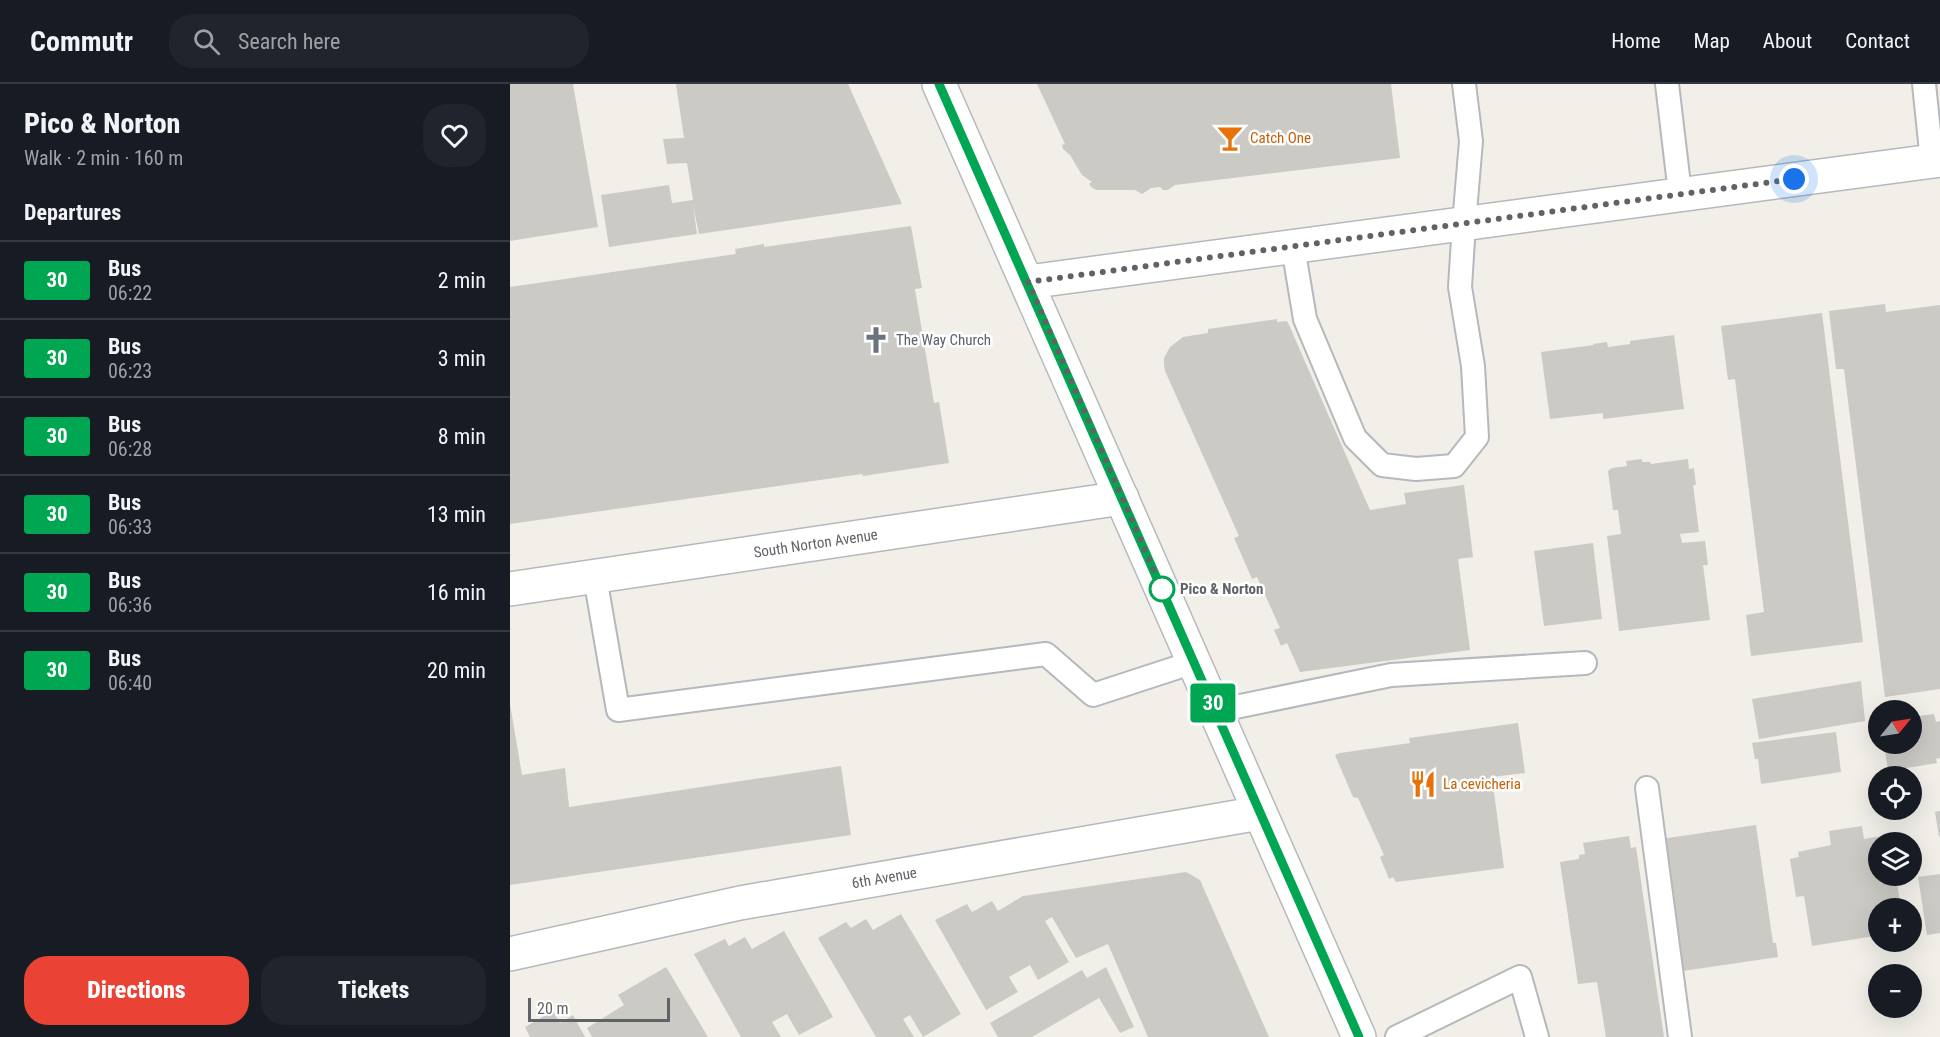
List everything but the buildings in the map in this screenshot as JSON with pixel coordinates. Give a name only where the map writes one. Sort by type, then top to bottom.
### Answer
[{"type":"street","points":[[939,84],[1359,1037]]},
{"type":"street","points":[[1028,282],[1936,160]]},
{"type":"street","name":"South Norton Avenue","points":[[510,589],[1122,498]]},
{"type":"street","name":"6th Avenue","points":[[510,954],[740,903],[1260,813]]},
{"type":"lane","points":[[1293,247],[1305,319],[1355,438],[1382,465],[1416,469],[1454,466],[1477,437],[1473,366],[1460,287],[1471,141],[1464,84]]},
{"type":"lane","points":[[1667,84],[1680,193]]},
{"type":"lane","points":[[1924,84],[1936,160]]},
{"type":"lane","points":[[595,577],[618,711],[1046,654],[1093,695],[1194,662]]},
{"type":"lane","points":[[1216,711],[1391,675],[1585,663]]},
{"type":"lane","points":[[1647,788],[1680,1037]]},
{"type":"lane","points":[[1397,1037],[1521,976],[1537,1037]]},
{"type":"bus line","name":"30","points":[[939,84],[1359,1037]]},
{"type":"place","name":"Catch One","points":[[1230,138]]},
{"type":"place","name":"The Way Church","points":[[876,340]]},
{"type":"place","name":"Pico & Norton","points":[[1162,589]]},
{"type":"place","name":"La cevicheria","points":[[1423,784]]},
{"type":"route","points":[[1162,589],[1028,282],[1794,179]]}]
